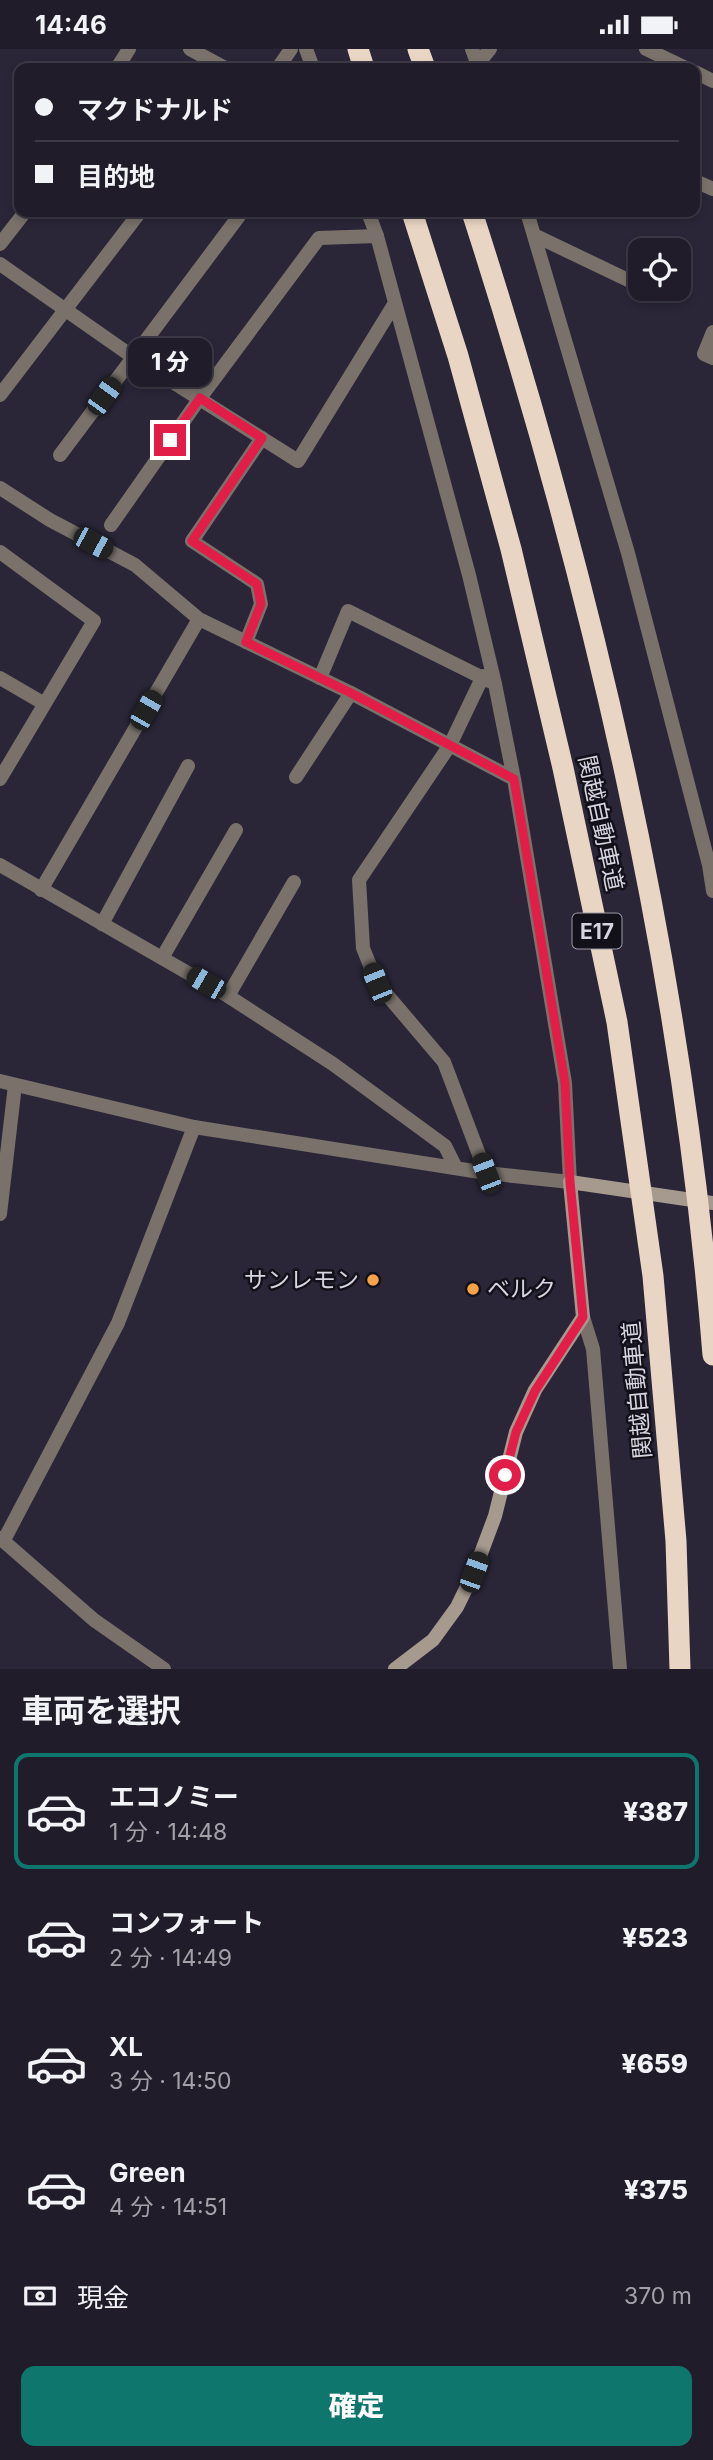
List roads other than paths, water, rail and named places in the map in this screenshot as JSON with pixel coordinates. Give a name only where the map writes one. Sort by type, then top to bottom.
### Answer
[{"type":"highway","name":"関越自動車道","points":[[414,217],[458,356],[511,549],[563,768],[617,1022],[653,1276],[676,1541],[680,1669]]},
{"type":"highway","name":"関越自動車道","points":[[474,217],[517,351],[592,625],[654,908],[684,1084],[713,1355]]},
{"type":"street","points":[[190,49],[216,63]]},
{"type":"street","points":[[646,49],[665,53]]},
{"type":"street","points":[[0,244],[21,217]]},
{"type":"street","points":[[0,395],[136,217]]},
{"type":"street","points":[[60,455],[238,217]]},
{"type":"street","points":[[370,217],[469,575],[489,680],[514,779],[565,1083],[570,1182],[583,1317],[593,1349],[620,1669]]},
{"type":"street","points":[[529,217],[628,553],[711,867],[713,891]]},
{"type":"street","points":[[534,235],[628,280]]},
{"type":"street","points":[[111,525],[200,398],[319,238],[377,236]]},
{"type":"street","points":[[0,264],[133,357],[298,461],[395,303]]},
{"type":"street","points":[[713,332],[704,354],[713,358]]},
{"type":"street","points":[[246,642],[261,604],[257,584],[192,541],[262,438]]},
{"type":"street","points":[[0,488],[50,520],[135,565],[199,619],[351,693],[514,779]]},
{"type":"street","points":[[0,552],[94,621],[0,779]]},
{"type":"street","points":[[320,678],[348,611],[489,680]]},
{"type":"street","points":[[41,890],[199,619]]},
{"type":"street","points":[[0,678],[43,703]]},
{"type":"street","points":[[486,1173],[444,1062],[377,983],[363,948],[359,880],[450,745],[489,680]]},
{"type":"street","points":[[296,777],[351,693]]},
{"type":"street","points":[[102,924],[188,766]]},
{"type":"street","points":[[162,958],[236,829]]},
{"type":"street","points":[[0,865],[228,996],[333,1064],[445,1146],[456,1168]]},
{"type":"street","points":[[228,996],[294,883]]},
{"type":"street","points":[[0,1081],[194,1127],[486,1173],[713,1203]]},
{"type":"street","points":[[0,1214],[15,1085]]},
{"type":"street","points":[[164,1669],[94,1620],[2,1539],[118,1323],[194,1127]]},
{"type":"street","points":[[395,1669],[433,1640],[457,1607],[474,1572],[495,1516],[516,1432],[535,1391],[583,1317]]},
{"type":"place","name":"サンレモン","points":[[373,1280]]},
{"type":"place","name":"ベルク","points":[[473,1289]]}]
